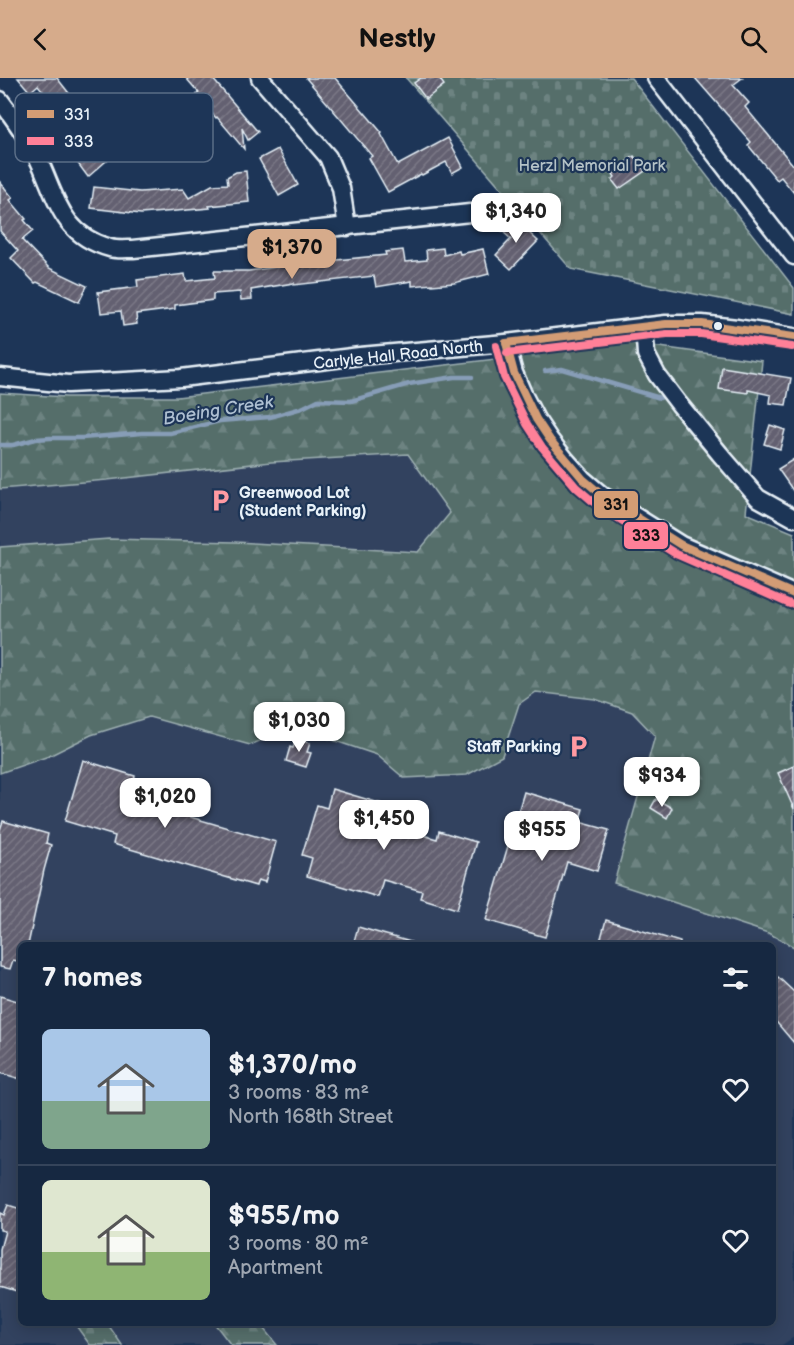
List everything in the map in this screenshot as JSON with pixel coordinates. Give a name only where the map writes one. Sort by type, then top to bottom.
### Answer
[{"type":"street","points":[[260,78],[328,157],[341,188],[347,227]]},
{"type":"street","points":[[657,79],[794,256]]},
{"type":"street","points":[[0,100],[15,120]]},
{"type":"street","points":[[39,162],[54,200],[71,226],[90,241],[111,249],[133,249],[470,213]]},
{"type":"street","name":"Carlyle Hall Road North","points":[[0,377],[68,384],[181,378],[360,356],[506,343],[666,324],[702,324],[794,337]]},
{"type":"street","points":[[644,326],[646,354],[657,375],[679,404],[758,498],[794,518]]},
{"type":"street","points":[[506,343],[514,373],[536,419],[560,454],[583,479],[603,496],[681,544],[794,594]]},
{"type":"shaded area","points":[[482,360],[794,613],[794,1337],[782,1345],[0,1345],[0,393],[66,397],[177,397]]},
{"type":"green space","name":"Herzl Memorial Park","points":[[406,78],[631,78],[794,288],[794,314],[571,269]]},
{"type":"green space","points":[[630,343],[762,361],[746,513],[794,533],[794,947],[768,933],[614,883],[655,736],[632,712],[595,699],[536,692],[519,704],[502,756],[467,775],[404,778],[377,755],[294,727],[250,745],[149,717],[91,735],[49,756],[0,773],[0,547],[109,539],[235,542],[418,552],[450,513],[408,454],[271,462],[0,489],[0,393],[66,397],[177,397]]},
{"type":"green space","points":[[76,1326],[109,1326],[122,1345],[90,1345]]},
{"type":"green space","points":[[216,1326],[261,1326],[277,1345],[231,1345]]},
{"type":"building","points":[[18,78],[57,78],[69,93],[45,93],[38,85],[30,92]]},
{"type":"building","points":[[186,78],[212,78],[258,132],[248,140],[242,128],[244,149],[213,114],[213,93],[199,93]]},
{"type":"building","points":[[306,78],[335,78],[382,133],[398,165],[448,138],[463,167],[452,173],[446,162],[388,192],[369,158],[372,156]]},
{"type":"building","points":[[421,78],[439,78],[444,85],[426,99],[414,83]]},
{"type":"building","points":[[695,78],[742,78],[733,85],[749,103],[745,107],[794,166],[794,193],[781,177],[777,180],[748,145],[751,142]]},
{"type":"building","points":[[278,149],[298,185],[279,196],[259,159]]},
{"type":"building","points":[[634,156],[645,171],[619,189],[612,180],[615,177],[613,174]]},
{"type":"building","points":[[77,162],[105,162],[88,177]]},
{"type":"building","points":[[246,171],[249,202],[141,214],[91,208],[94,187],[140,192],[183,189],[189,198],[212,185],[228,184],[227,177],[236,172]]},
{"type":"building","points":[[0,182],[13,198],[10,200],[33,231],[22,240],[49,268],[87,286],[79,302],[35,283],[11,258],[18,251],[0,231]]},
{"type":"building","points":[[513,218],[538,241],[511,269],[496,255],[511,239],[502,231]]},
{"type":"building","points":[[443,248],[444,255],[483,249],[489,274],[454,283],[412,286],[412,281],[376,287],[374,276],[294,285],[294,283],[251,290],[252,299],[241,300],[240,292],[213,294],[213,300],[175,305],[175,309],[136,314],[137,324],[123,326],[121,311],[101,313],[98,292],[138,287],[137,280],[185,274],[186,281],[215,278],[214,271],[249,271],[386,255],[385,252],[403,250],[405,262],[427,260],[426,250]]},
{"type":"building","points":[[722,367],[791,378],[786,405],[770,403],[771,395],[748,390],[748,393],[719,389]]},
{"type":"building","points":[[770,425],[785,430],[780,449],[764,444]]},
{"type":"building","points":[[794,459],[794,492],[778,469]]},
{"type":"building","points":[[296,739],[310,743],[307,752],[311,753],[306,767],[286,761],[290,747],[293,748]]},
{"type":"building","points":[[83,760],[135,776],[129,799],[276,842],[265,882],[258,880],[256,886],[113,844],[115,836],[65,821]]},
{"type":"building","points":[[794,766],[794,809],[778,773]]},
{"type":"building","points":[[332,789],[403,810],[398,828],[437,839],[439,831],[476,842],[457,909],[420,898],[422,891],[383,880],[378,897],[307,876],[312,858],[302,855],[317,805],[327,808]]},
{"type":"building","points":[[524,792],[583,809],[579,822],[609,830],[597,871],[567,862],[545,937],[486,920]]},
{"type":"building","points":[[656,799],[672,808],[667,818],[651,808]]},
{"type":"building","points":[[3,821],[48,834],[46,843],[51,845],[29,942],[18,942],[18,961],[13,960],[10,969],[0,967],[0,830]]},
{"type":"building","points":[[606,920],[680,942],[600,942]]},
{"type":"building","points":[[358,927],[411,942],[354,942]]},
{"type":"building","points":[[778,977],[794,992],[794,1043],[776,1022],[776,979]]},
{"type":"building","points":[[0,996],[18,1001],[18,1078],[0,1073]]},
{"type":"building","points":[[8,1205],[18,1208],[17,1292],[0,1287],[0,1249],[5,1231],[0,1230],[0,1213],[4,1215]]},
{"type":"waterway","name":"Boeing Creek","points":[[545,371],[562,369],[660,398]]},
{"type":"waterway","name":"Boeing Creek","points":[[0,445],[13,445],[50,438],[170,433],[220,421],[270,417],[302,408],[318,400],[351,401],[409,384],[454,377],[472,377]]},
{"type":"transit line","name":"331","points":[[506,343],[666,324],[702,324],[794,337]]},
{"type":"transit line","name":"333","points":[[507,353],[667,334],[701,334],[792,347]]},
{"type":"transit line","name":"331","points":[[506,343],[514,373],[536,419],[550,440],[583,479],[603,496],[681,545],[794,594]]},
{"type":"transit line","name":"333","points":[[496,346],[504,377],[527,424],[542,447],[576,487],[597,505],[676,554],[790,604]]},
{"type":"place","name":"Greenwood Lot (Student Parking)","points":[[221,501]]},
{"type":"place","name":"Staff Parking","points":[[579,746]]}]
